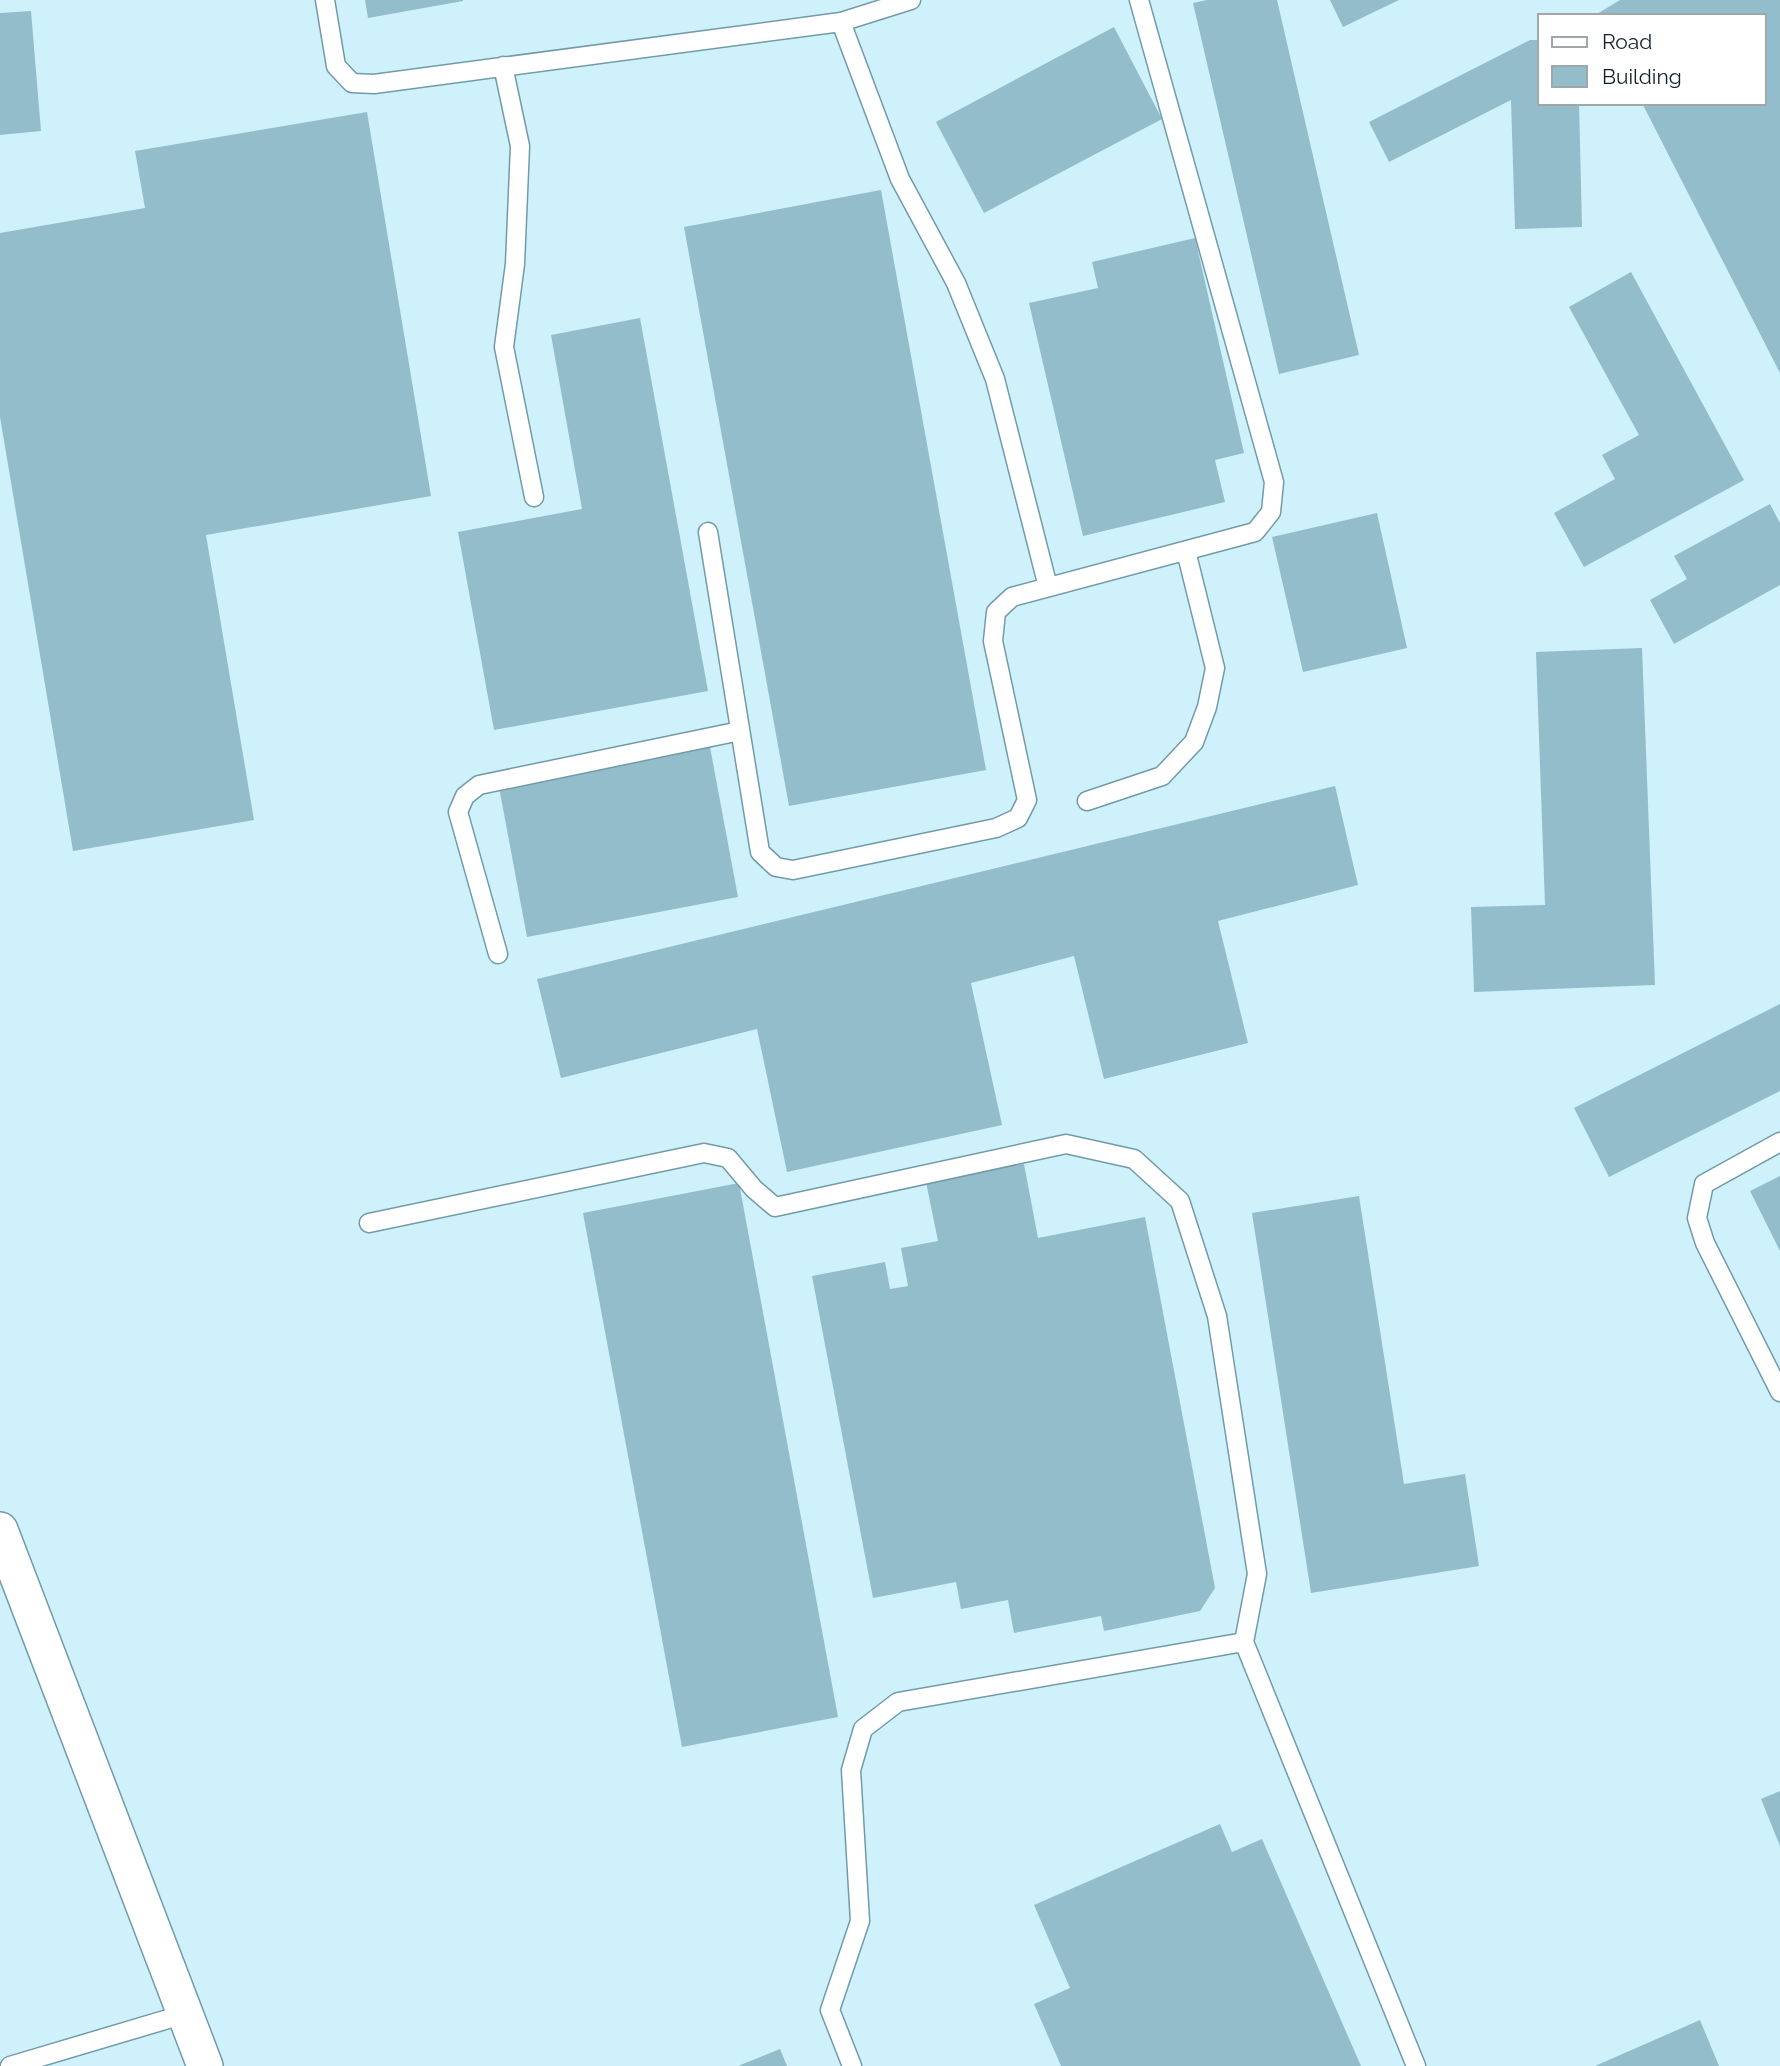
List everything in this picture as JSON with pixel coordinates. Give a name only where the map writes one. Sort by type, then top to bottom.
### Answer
[{"type":"street","points":[[0,1530],[205,2066]]},
{"type":"lane","points":[[325,0],[336,66],[352,83],[374,84],[841,22],[911,0]]},
{"type":"lane","points":[[708,532],[760,852],[776,867],[793,870],[996,828],[1018,818],[1027,800],[993,641],[996,612],[1012,597],[1255,532],[1271,512],[1273,482],[1139,0]]},
{"type":"lane","points":[[841,22],[900,179],[956,283],[995,379],[1048,587]]},
{"type":"lane","points":[[503,66],[520,146],[515,264],[504,347],[534,497]]},
{"type":"lane","points":[[1087,801],[1162,776],[1194,742],[1207,707],[1215,668],[1186,551]]},
{"type":"lane","points":[[498,954],[458,812],[465,796],[479,785],[740,730]]},
{"type":"lane","points":[[1780,1142],[1704,1184],[1697,1218],[1705,1243],[1780,1392]]},
{"type":"lane","points":[[369,1223],[704,1153],[728,1158],[754,1189],[775,1207],[1066,1144],[1134,1159],[1180,1201],[1217,1316],[1257,1574],[1244,1642],[1416,2066]]},
{"type":"lane","points":[[852,2066],[830,2010],[860,1921],[851,1770],[863,1729],[898,1702],[1244,1642]]},
{"type":"lane","points":[[10,2066],[185,2014]]},
{"type":"building","points":[[365,0],[463,0],[463,1],[368,18]]},
{"type":"building","points":[[1207,0],[1277,0],[1359,355],[1279,374],[1193,3]]},
{"type":"building","points":[[1330,0],[1399,0],[1343,27]]},
{"type":"building","points":[[1620,0],[1780,0],[1780,373],[1643,105],[1766,105],[1766,14],[1597,14]]},
{"type":"building","points":[[31,11],[41,131],[0,135],[0,13]]},
{"type":"building","points":[[1114,27],[1162,119],[984,213],[936,122]]},
{"type":"building","points":[[1530,40],[1538,40],[1538,105],[1579,105],[1582,227],[1515,229],[1511,100],[1389,162],[1369,122]]},
{"type":"building","points":[[367,112],[431,496],[206,535],[254,820],[73,851],[0,417],[0,233],[145,208],[135,151]]},
{"type":"building","points":[[881,190],[986,770],[789,806],[684,227]]},
{"type":"building","points":[[1195,238],[1244,453],[1215,460],[1225,502],[1083,536],[1029,303],[1098,288],[1092,262]]},
{"type":"building","points":[[1631,272],[1744,480],[1584,567],[1554,513],[1615,479],[1602,455],[1639,435],[1569,307]]},
{"type":"building","points":[[640,318],[708,691],[494,730],[458,532],[582,509],[551,335]]},
{"type":"building","points":[[1770,504],[1780,523],[1780,585],[1674,644],[1650,600],[1687,579],[1674,556]]},
{"type":"building","points":[[1377,513],[1407,648],[1303,672],[1272,537]]},
{"type":"building","points":[[1642,648],[1655,985],[1474,992],[1471,907],[1545,905],[1536,652]]},
{"type":"building","points":[[710,747],[738,897],[527,937],[499,787]]},
{"type":"building","points":[[1335,786],[1358,885],[1218,921],[1248,1043],[1104,1079],[1074,956],[971,983],[1002,1125],[787,1172],[757,1029],[561,1078],[537,979]]},
{"type":"building","points":[[1780,1004],[1780,1091],[1609,1177],[1574,1108]]},
{"type":"building","points":[[1024,1164],[1038,1238],[1145,1217],[1215,1588],[1200,1611],[1104,1631],[1101,1616],[1014,1633],[1008,1600],[961,1609],[956,1582],[873,1598],[812,1276],[885,1262],[890,1289],[908,1286],[901,1248],[938,1241],[926,1182]]},
{"type":"building","points":[[1780,1176],[1780,1251],[1750,1191]]},
{"type":"building","points":[[739,1183],[838,1717],[682,1747],[583,1213]]},
{"type":"building","points":[[1359,1196],[1404,1484],[1465,1474],[1479,1566],[1311,1593],[1252,1213]]},
{"type":"building","points":[[1780,1791],[1780,1846],[1761,1799]]},
{"type":"building","points":[[1220,1824],[1232,1852],[1262,1839],[1361,2066],[1061,2066],[1034,2004],[1070,1988],[1034,1905]]},
{"type":"building","points":[[1700,2020],[1719,2066],[1595,2066]]},
{"type":"building","points":[[780,2049],[787,2066],[738,2066]]}]
